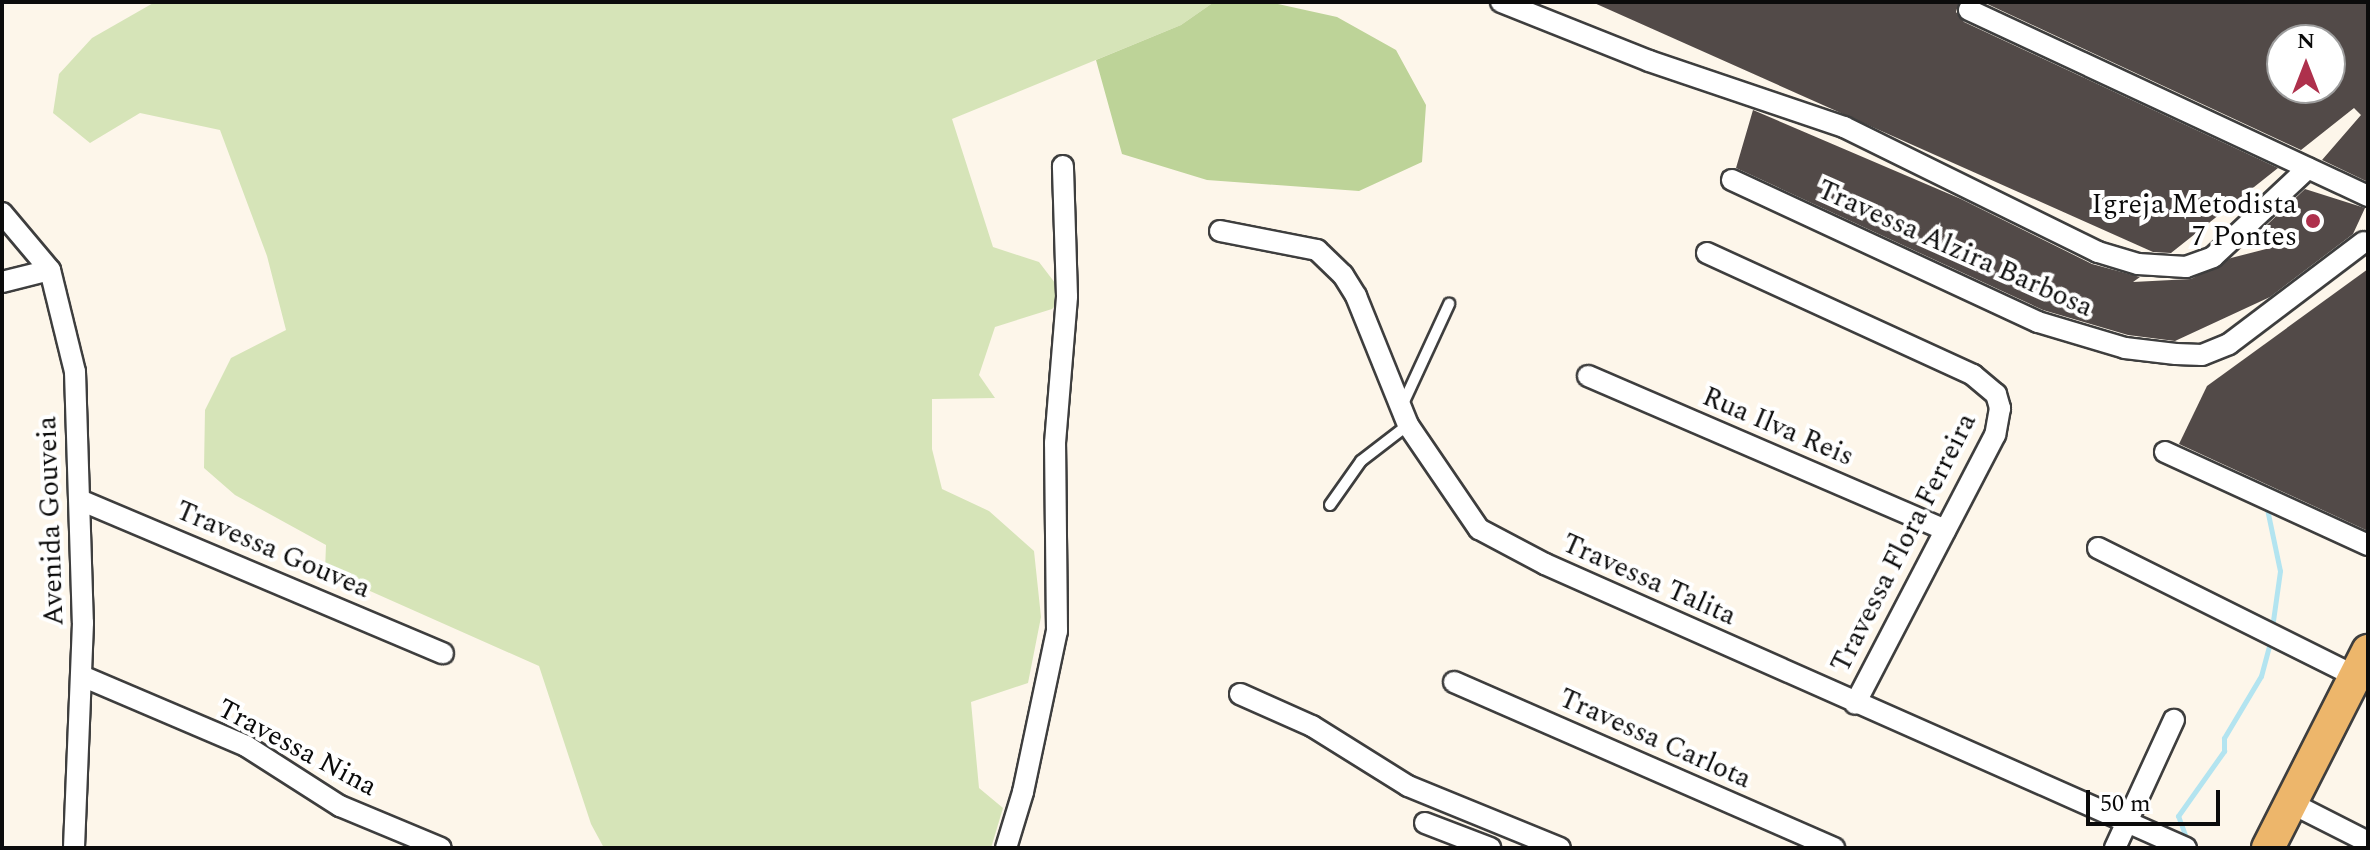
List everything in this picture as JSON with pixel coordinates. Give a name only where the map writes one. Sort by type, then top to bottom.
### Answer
[{"type":"main road","points":[[2268,848],[2362,663]]},
{"type":"street","points":[[1501,2],[1649,61],[1844,127],[2098,252],[2138,264],[2186,267],[2213,257],[2308,168]]},
{"type":"street","points":[[1969,10],[2368,196]]},
{"type":"street","points":[[1006,848],[1023,792],[1057,631],[1055,443],[1067,296],[1063,166]]},
{"type":"street","name":"Travessa Alzira Barbosa","points":[[1732,180],[2038,322],[2125,348],[2176,354],[2202,355],[2229,344],[2367,239]]},
{"type":"street","name":"Avenida Gouveia","points":[[2,213],[50,270],[75,372],[82,676],[74,848]]},
{"type":"street","name":"Travessa Talita","points":[[1220,231],[1317,250],[1332,264],[1356,296],[1404,417],[1479,529],[1545,564],[1855,704],[2186,848]]},
{"type":"street","name":"Travessa Flora Ferreira","points":[[1707,253],[1973,375],[1996,394],[2000,408],[1995,435],[1855,704]]},
{"type":"street","points":[[2,282],[50,270]]},
{"type":"street","name":"Rua Ilva Reis","points":[[1588,376],[1945,530]]},
{"type":"street","points":[[2165,452],[2368,545]]},
{"type":"street","name":"Travessa Gouvea","points":[[80,500],[443,653]]},
{"type":"street","points":[[2098,548],[2282,638],[2362,663]]},
{"type":"street","name":"Travessa Nina","points":[[82,676],[246,746],[340,806],[441,848]]},
{"type":"street","name":"Travessa Carlota","points":[[1454,682],[1834,848]]},
{"type":"street","points":[[1240,694],[1312,726],[1408,786],[1560,848]]},
{"type":"street","points":[[2115,848],[2130,822],[2174,720]]},
{"type":"street","points":[[2291,803],[2368,842]]},
{"type":"street","points":[[1425,823],[1490,848]]},
{"type":"lane","points":[[1330,505],[1361,461],[1404,417],[1449,304]]},
{"type":"green space","points":[[155,2],[1214,2],[1181,25],[952,119],[993,247],[1039,262],[1065,296],[1052,309],[995,327],[979,375],[995,398],[932,399],[932,449],[942,489],[989,511],[1034,551],[1041,617],[1028,683],[971,702],[979,788],[1003,808],[991,848],[604,848],[591,824],[539,666],[325,571],[326,545],[235,495],[204,468],[205,410],[231,358],[286,330],[267,256],[220,130],[140,113],[90,143],[53,113],[59,74],[92,38]]},
{"type":"green space","points":[[1214,2],[1269,2],[1337,17],[1396,50],[1426,105],[1422,162],[1359,191],[1207,180],[1122,154],[1096,60],[1181,25]]},
{"type":"building","points":[[1592,2],[1959,2],[1956,12],[1964,22],[2278,168],[2171,253],[2153,252]]},
{"type":"building","points":[[1983,2],[2368,2],[2368,182],[2322,160],[2361,115],[2354,108],[2301,150]]},
{"type":"building","points":[[1753,110],[1961,199],[2092,264],[2140,277],[2133,282],[2191,279],[2231,258],[2270,248],[2253,238],[2305,189],[2365,208],[2353,234],[2270,297],[2175,341],[2128,335],[2043,310],[1736,168]]},
{"type":"building","points":[[2368,269],[2368,531],[2179,444],[2207,386]]},
{"type":"waterway","points":[[2266,504],[2280,571],[2272,628]]},
{"type":"waterway","points":[[2188,843],[2178,816],[2224,751],[2224,738],[2261,676],[2271,638]]},
{"type":"place","name":"Igreja Metodista 7 Pontes","points":[[2313,221]]}]
